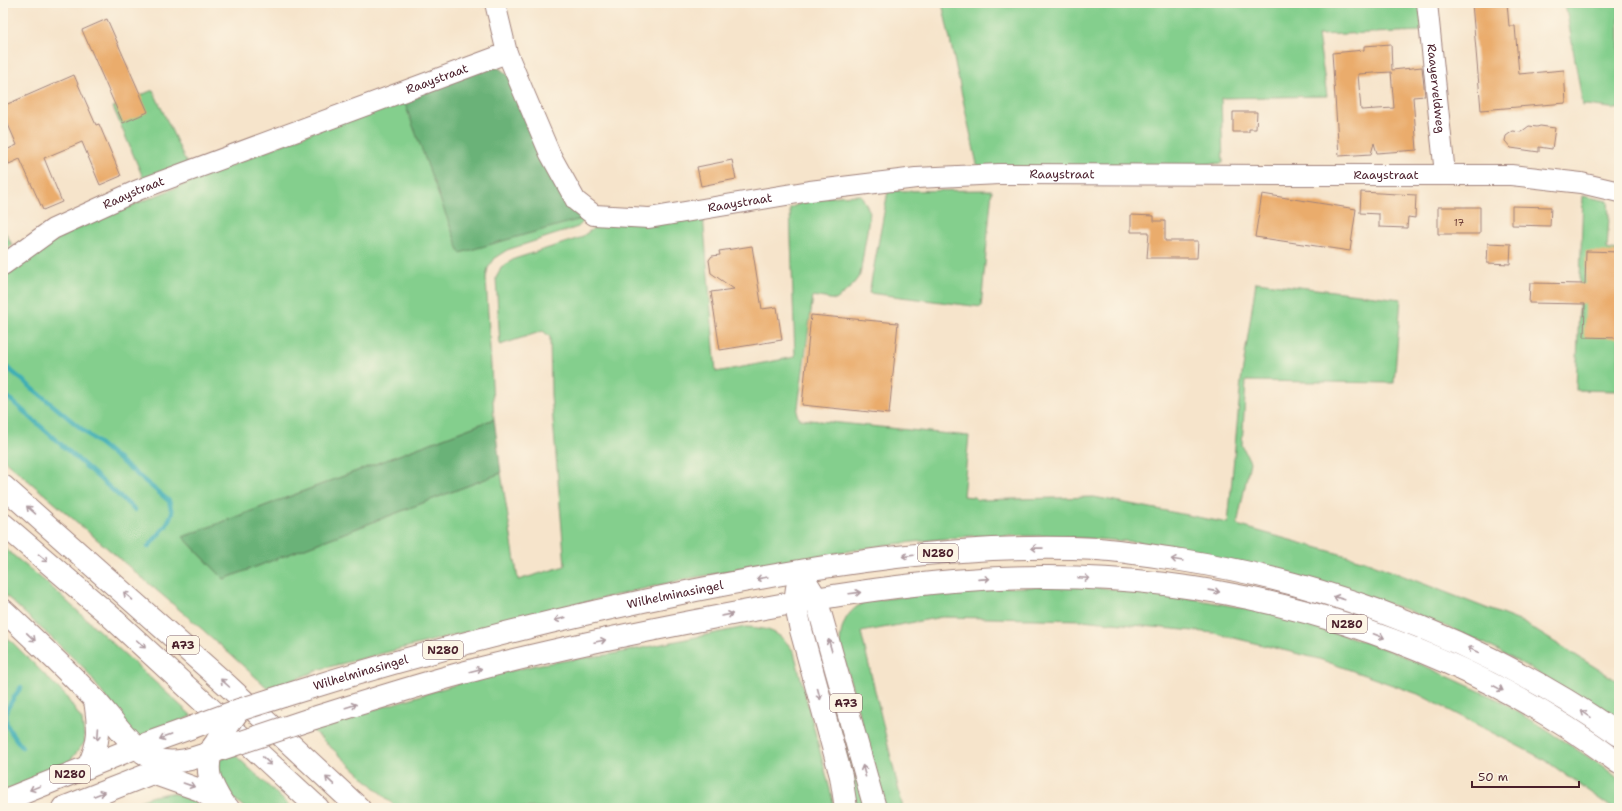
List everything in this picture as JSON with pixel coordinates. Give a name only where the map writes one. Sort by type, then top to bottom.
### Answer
[{"type":"main road","name":"A73","points":[[3,486],[228,686],[359,808]]},
{"type":"main road","name":"A73","points":[[3,524],[108,614],[318,808]]},
{"type":"main road","name":"N280","points":[[800,571],[924,554],[1018,548],[1102,550],[1199,563],[1310,589],[1371,608],[1426,629],[1533,681],[1568,701],[1619,735]]},
{"type":"main road","name":"A73","points":[[800,571],[806,600],[875,808]]},
{"type":"main road","name":"Wilhelminasingel","points":[[3,801],[137,747],[239,710],[289,694],[466,643],[583,614],[800,571]]},
{"type":"main road","name":"N280","points":[[63,808],[214,750],[423,684],[529,656],[634,633],[806,600],[950,581],[1045,577],[1140,582],[1195,588],[1235,595],[1309,613],[1365,630],[1418,650],[1468,672],[1554,719],[1619,763]]},
{"type":"main road","name":"A73","points":[[806,600],[801,630],[841,776],[846,808]]},
{"type":"main road","points":[[3,610],[95,700],[137,747],[157,760],[182,762]]},
{"type":"main road","points":[[88,767],[97,746],[98,737],[99,727],[95,700]]},
{"type":"main road","points":[[225,806],[214,790],[208,768],[214,750],[239,710]]},
{"type":"main road","points":[[152,773],[188,784],[225,806]]},
{"type":"street","points":[[495,3],[507,53]]},
{"type":"street","name":"Raayerveldweg","points":[[1427,3],[1445,174]]},
{"type":"street","name":"Raaystraat","points":[[3,265],[53,229],[138,190],[507,53],[550,154],[576,201],[594,216],[649,218],[810,190],[916,178],[993,174],[1510,175],[1581,183],[1619,192]]},
{"type":"green space","points":[[942,3],[1421,3],[1424,31],[1318,35],[1327,96],[1221,98],[1223,163],[1172,167],[978,169]]},
{"type":"green space","points":[[1565,3],[1619,3],[1619,109],[1586,105],[1583,106]]},
{"type":"green space","points":[[483,67],[499,68],[512,78],[588,217],[460,253],[402,96]]},
{"type":"green space","points":[[153,90],[187,164],[144,180],[113,107]]},
{"type":"green space","points":[[402,96],[588,217],[578,227],[507,250],[496,257],[488,268],[486,278],[494,419],[183,537],[224,579],[501,473],[518,580],[565,566],[551,395],[550,337],[543,331],[500,345],[496,278],[501,268],[514,259],[580,238],[598,225],[703,215],[716,372],[795,357],[790,208],[816,199],[834,196],[861,195],[870,212],[860,275],[851,287],[836,300],[813,296],[797,415],[800,419],[969,436],[963,496],[974,497],[977,500],[1094,497],[1228,523],[1241,381],[1256,282],[1401,299],[1394,383],[1246,381],[1242,445],[1250,462],[1237,525],[1365,561],[1522,622],[1619,682],[1619,724],[1530,668],[1480,641],[1407,610],[1329,584],[1137,542],[1055,536],[971,536],[885,545],[686,579],[565,607],[321,669],[270,690],[202,629],[3,459],[3,278],[38,249],[84,225]]},
{"type":"green space","points":[[992,190],[981,307],[869,293],[888,191]]},
{"type":"green space","points":[[1583,196],[1608,201],[1609,217],[1607,249],[1617,251],[1619,239],[1619,391],[1576,390]]},
{"type":"green space","points":[[3,228],[12,245],[3,252]]},
{"type":"green space","points":[[494,419],[501,473],[224,579],[183,537]]},
{"type":"green space","points":[[3,547],[47,583],[192,716],[137,740],[84,668],[3,593]]},
{"type":"green space","points":[[1082,585],[1194,599],[1293,617],[1399,654],[1499,700],[1601,765],[1619,779],[1619,808],[1612,808],[1545,760],[1418,694],[1319,659],[1214,633],[1082,620],[942,617],[861,632],[903,808],[885,808],[840,644],[842,630],[846,618],[850,613],[867,601],[969,589]]},
{"type":"green space","points":[[745,627],[774,632],[789,645],[794,652],[834,808],[397,808],[311,729],[467,681],[541,664],[613,654]]},
{"type":"green space","points":[[3,633],[65,695],[82,720],[85,742],[68,763],[3,792]]},
{"type":"green space","points":[[827,673],[865,808],[854,808],[819,675]]},
{"type":"green space","points":[[234,754],[292,808],[245,808],[224,791],[217,763],[225,757]]},
{"type":"green space","points":[[171,793],[189,798],[205,808],[120,808],[153,796]]},
{"type":"building","points":[[1472,3],[1507,3],[1509,26],[1515,26],[1519,74],[1564,70],[1566,103],[1481,110]]},
{"type":"building","points":[[107,19],[148,112],[123,123],[82,30]]},
{"type":"building","points":[[1391,44],[1392,70],[1422,67],[1425,96],[1413,97],[1417,150],[1377,153],[1374,143],[1371,154],[1339,156],[1332,53],[1364,50],[1364,46]],"holes":[[[1391,72],[1394,108],[1361,110],[1358,74]]]},
{"type":"building","points":[[74,75],[96,125],[99,124],[121,176],[100,185],[82,142],[44,158],[62,202],[43,210],[20,159],[9,164],[4,151],[17,145],[3,113],[3,106]]},
{"type":"building","points":[[1233,112],[1257,112],[1256,129],[1249,129],[1249,132],[1233,132]]},
{"type":"building","points":[[1529,126],[1555,128],[1552,149],[1539,147],[1539,152],[1511,148],[1505,141],[1506,136],[1513,131],[1521,132]]},
{"type":"building","points":[[732,160],[736,179],[701,186],[697,167]]},
{"type":"building","points":[[1361,192],[1416,195],[1415,218],[1408,217],[1407,228],[1379,227],[1379,214],[1360,213]]},
{"type":"building","points":[[1262,194],[1356,209],[1350,251],[1255,237]]},
{"type":"building","points":[[1512,206],[1551,207],[1550,226],[1512,225]]},
{"type":"building","points":[[1438,207],[1480,207],[1480,234],[1438,234]]},
{"type":"building","points":[[1131,215],[1154,216],[1154,221],[1165,221],[1165,241],[1198,241],[1197,258],[1147,258],[1149,232],[1131,232]]},
{"type":"building","points":[[1488,243],[1511,244],[1510,264],[1487,263]]},
{"type":"building","points":[[752,246],[762,309],[777,307],[782,340],[720,350],[711,292],[734,289],[711,273],[709,260],[712,256],[720,255],[719,251]]},
{"type":"building","points":[[1586,251],[1619,252],[1619,338],[1584,337],[1585,304],[1529,303],[1530,283],[1585,284]]},
{"type":"building","points":[[811,315],[898,323],[889,414],[802,405]]},
{"type":"waterway","points":[[3,364],[169,501],[172,513],[166,526],[148,547]]},
{"type":"waterway","points":[[3,393],[135,510]]},
{"type":"waterway","points":[[21,687],[10,705],[6,717],[10,730],[22,747]]}]
